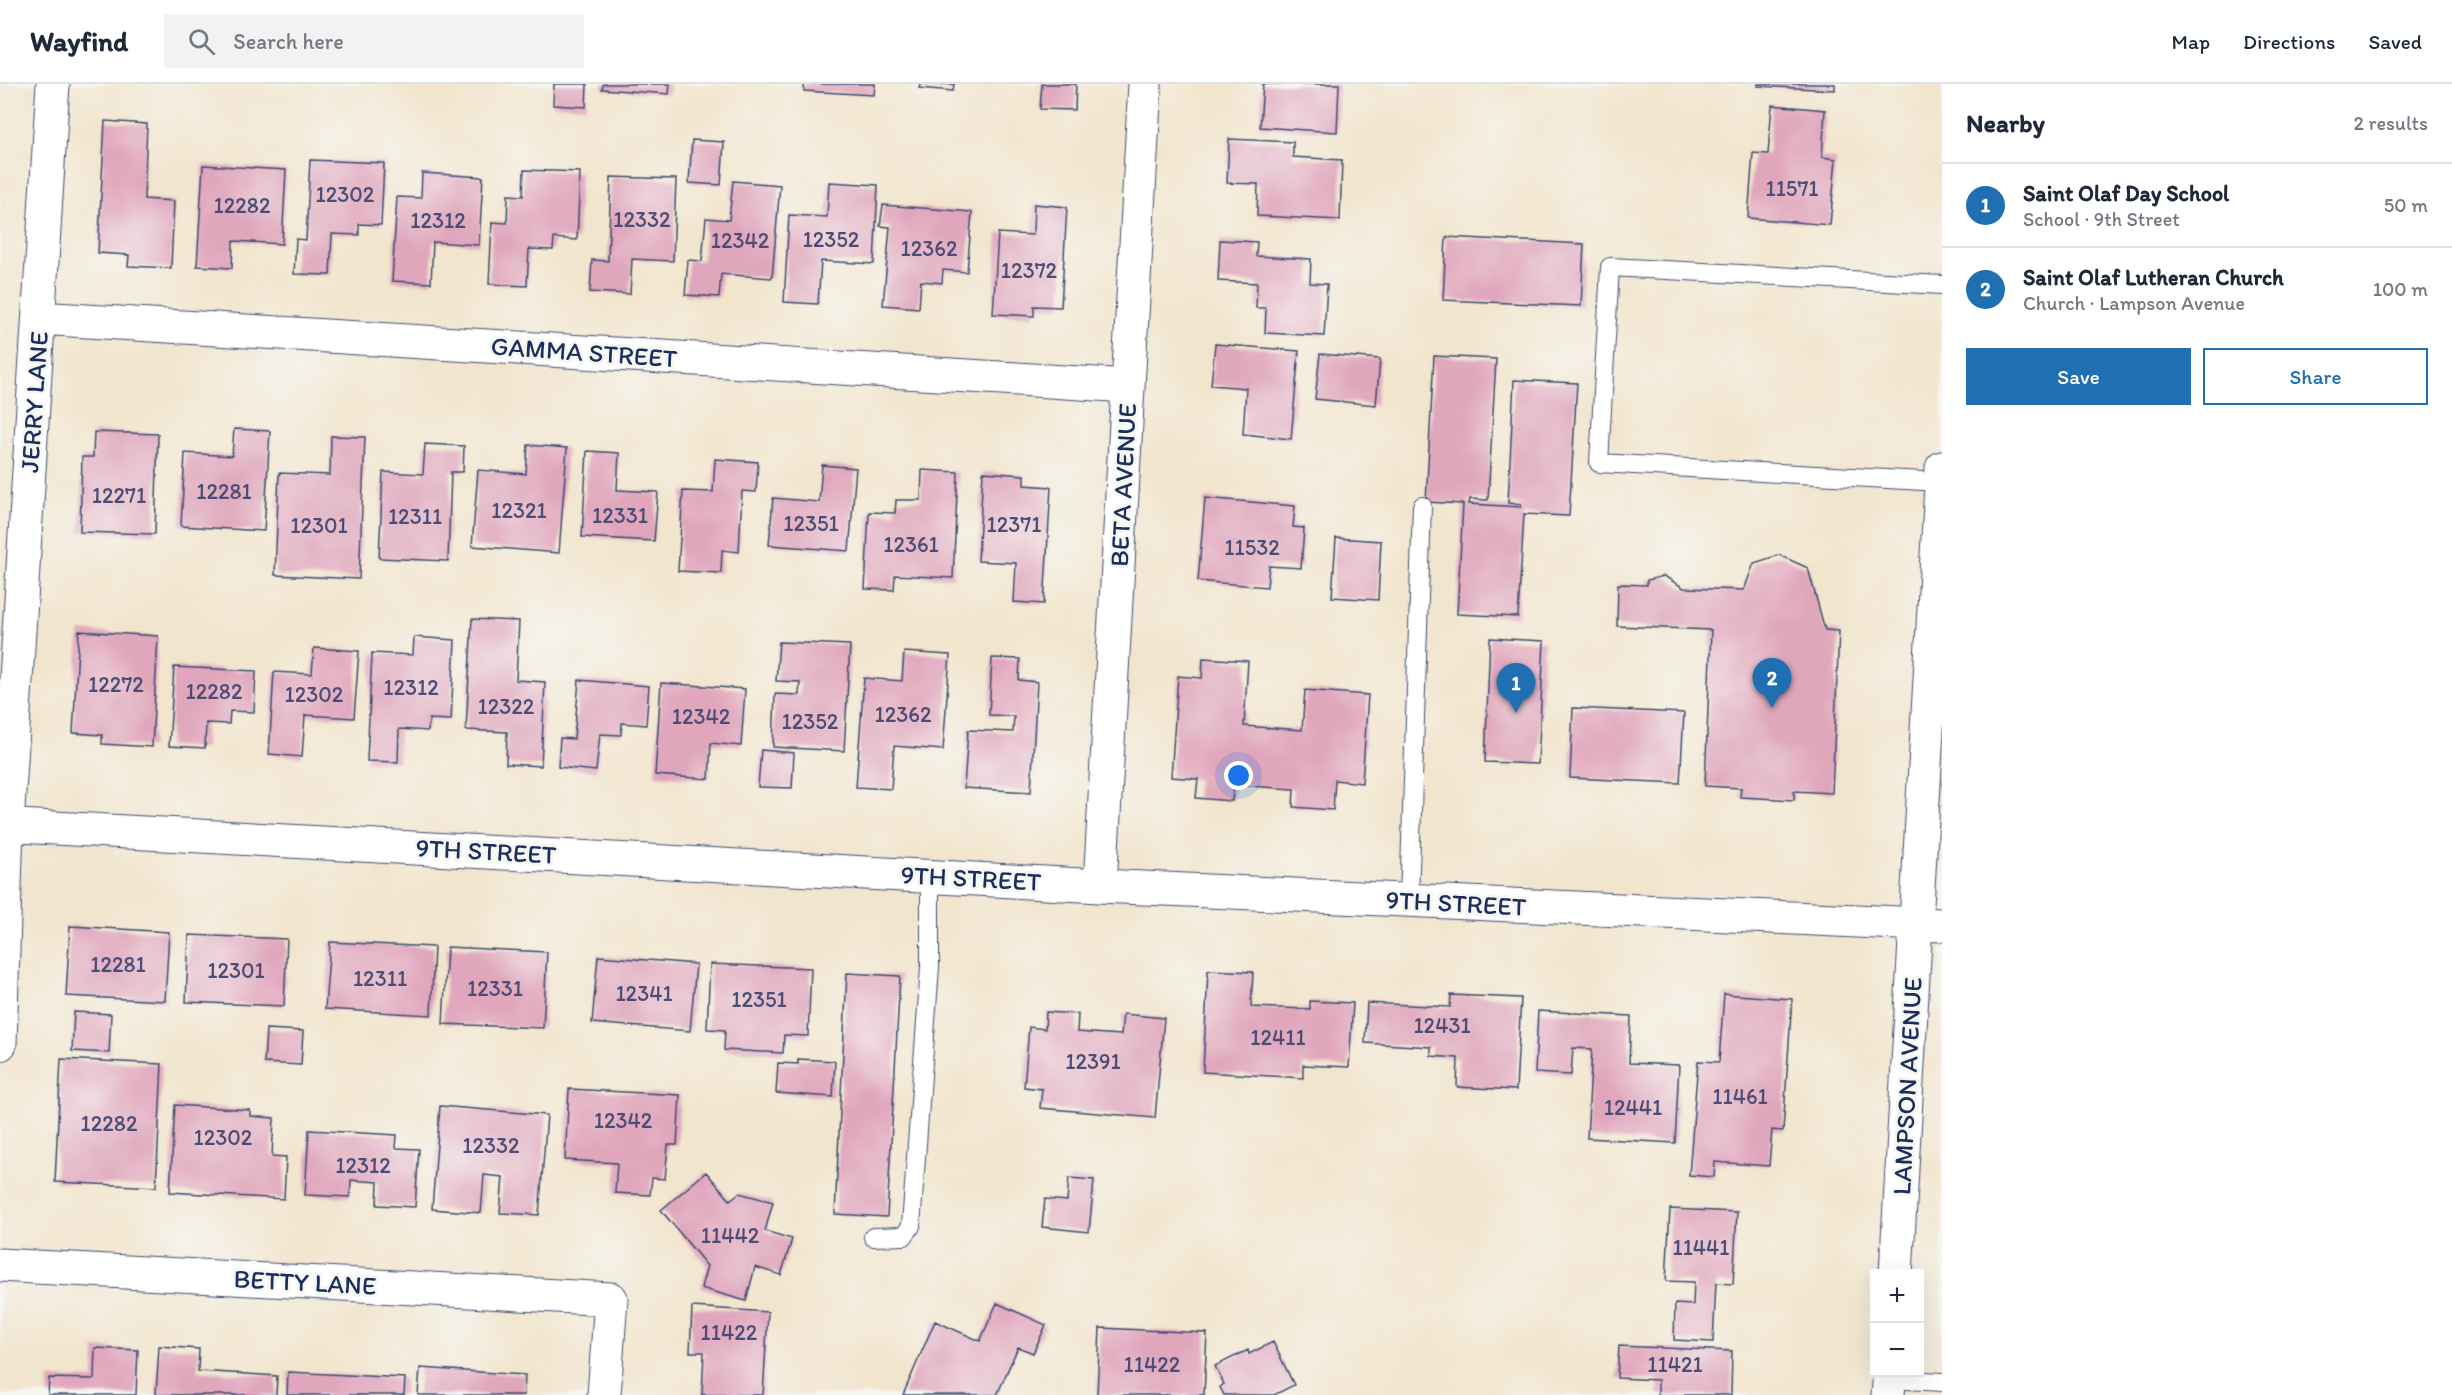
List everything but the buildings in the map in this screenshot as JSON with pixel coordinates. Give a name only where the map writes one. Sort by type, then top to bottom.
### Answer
[{"type":"street","name":"JERRY LANE","points":[[0,1044],[4,825],[53,84]]},
{"type":"street","name":"BETA AVENUE","points":[[1100,886],[1145,84]]},
{"type":"street","name":"GAMMA STREET","points":[[39,318],[1128,386]]},
{"type":"street","name":"LAMPSON AVENUE","points":[[1896,1269],[1929,925],[1942,468]]},
{"type":"street","name":"9TH STREET","points":[[4,825],[1100,886],[1929,925]]},
{"type":"street","name":"BETTY LANE","points":[[0,1265],[611,1299],[604,1395]]},
{"type":"lane","points":[[1941,482],[1599,463],[1610,267],[1942,285]]},
{"type":"lane","points":[[1409,901],[1422,506]]},
{"type":"lane","points":[[873,1237],[903,1236],[911,1226],[930,967],[930,876]]},
{"type":"lane","points":[[1889,1382],[1942,1382]]},
{"type":"place","name":"Saint Olaf Lutheran Church","points":[[1772,708]]},
{"type":"place","name":"Saint Olaf Day School","points":[[1516,713]]}]
